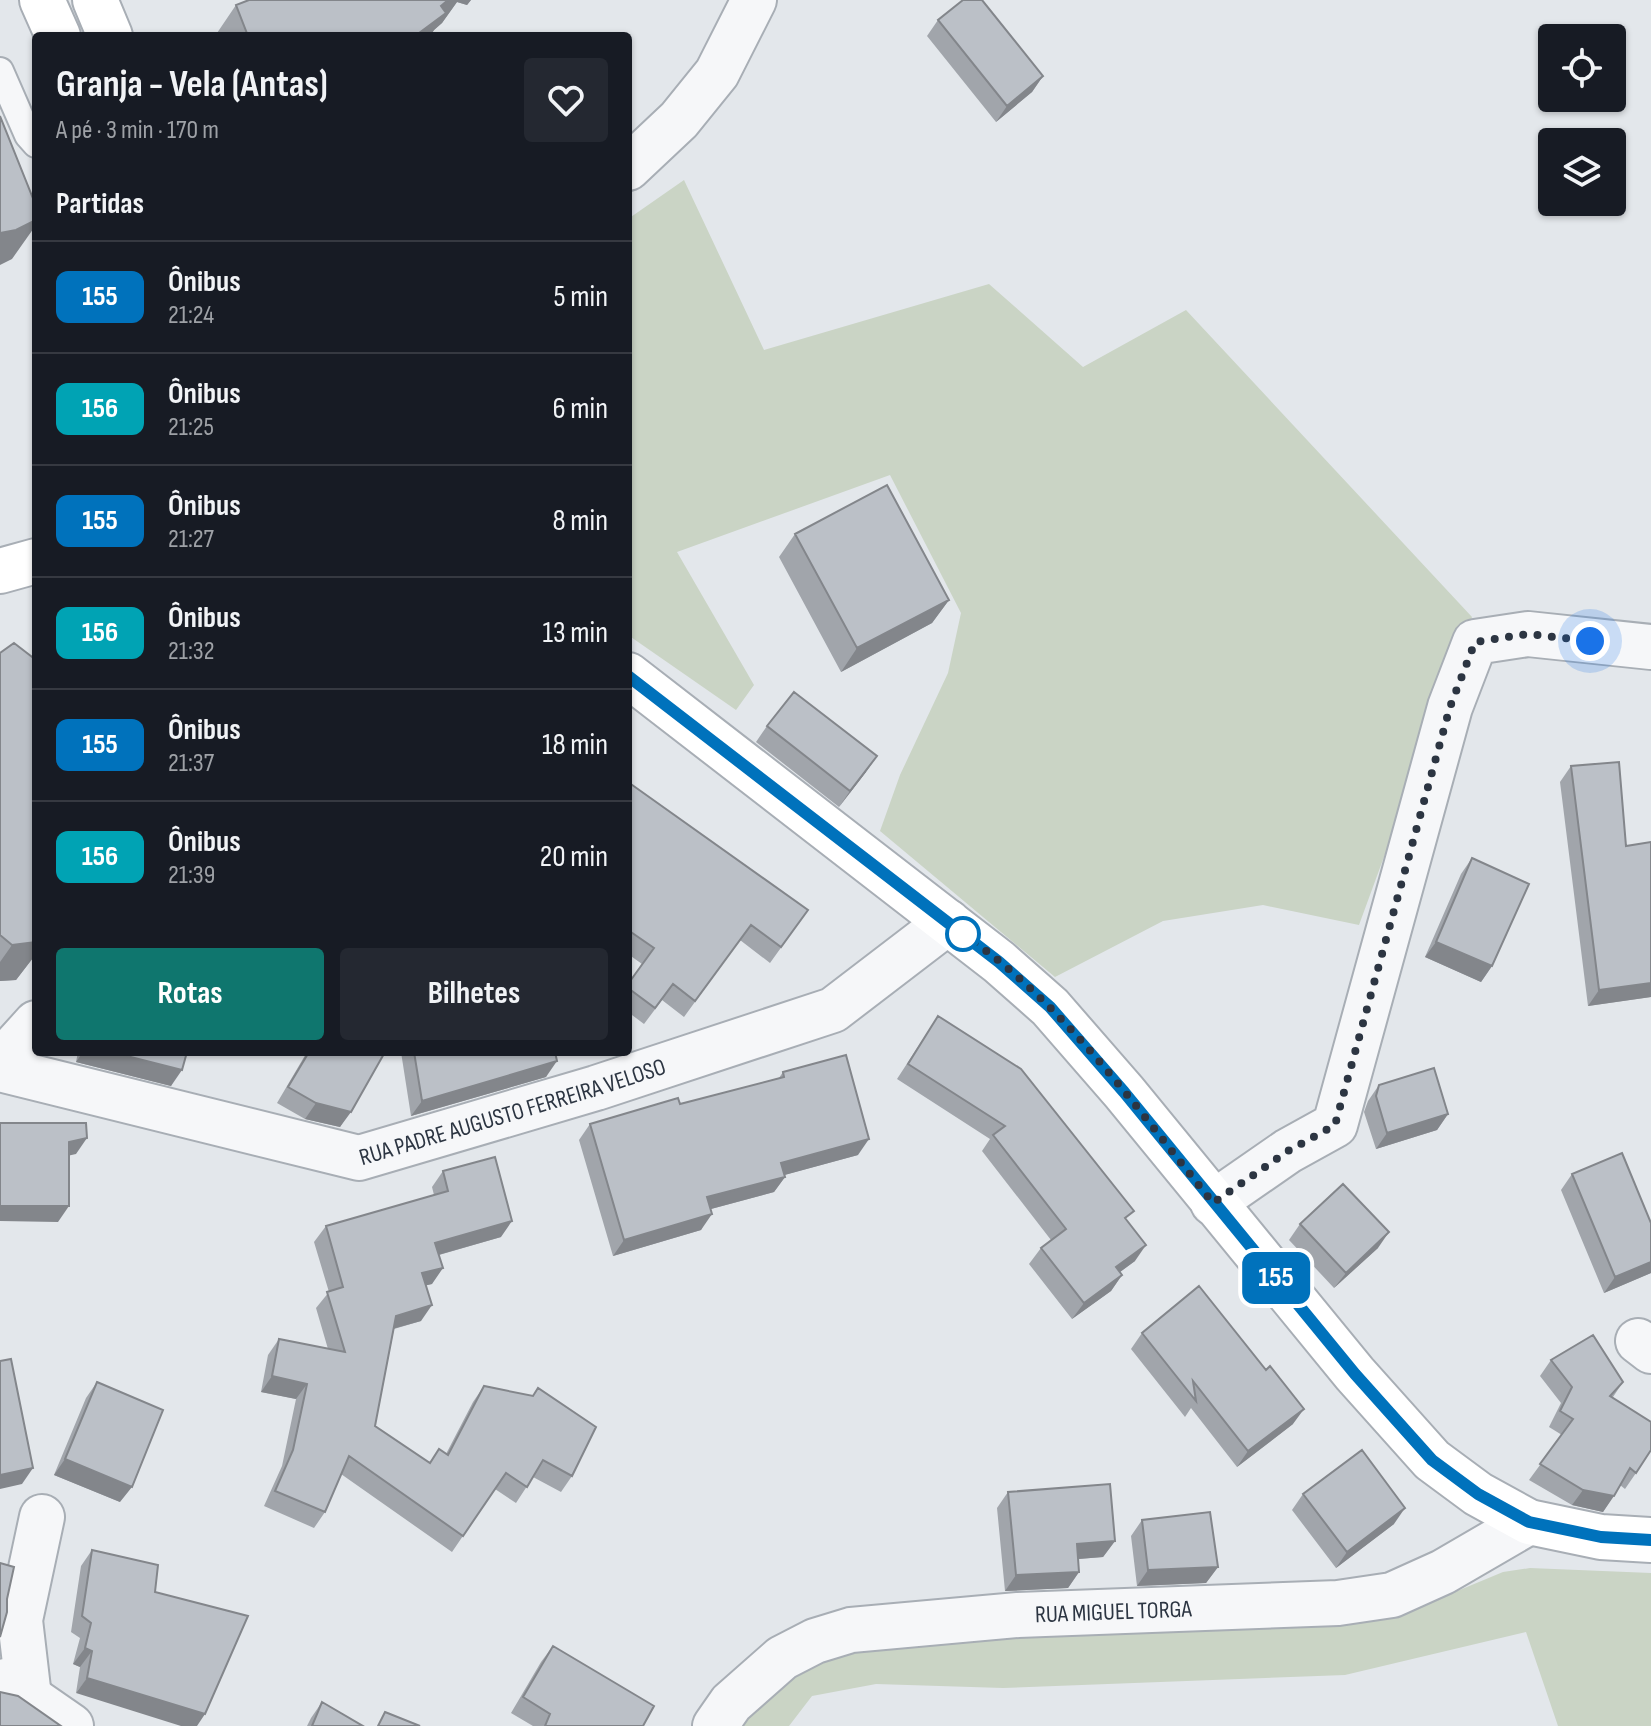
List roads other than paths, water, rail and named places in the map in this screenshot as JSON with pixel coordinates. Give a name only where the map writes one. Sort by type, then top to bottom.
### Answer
[{"type":"street","points":[[42,0],[56,32]]},
{"type":"street","points":[[95,0],[108,32]]},
{"type":"street","points":[[632,164],[679,120],[717,73],[754,0]]},
{"type":"street","points":[[0,571],[32,562]]},
{"type":"street","points":[[1213,1203],[1288,1151],[1335,1125],[1450,707],[1475,642],[1528,634],[1651,647]]},
{"type":"street","points":[[632,678],[999,962],[1050,1007],[1124,1092],[1355,1374],[1432,1460],[1478,1494],[1529,1522],[1601,1537],[1651,1540]]},
{"type":"street","name":"RUA PADRE AUGUSTO FERREIRA VELOSO","points":[[0,1069],[359,1158],[596,1088],[833,1010],[948,922]]},
{"type":"street","points":[[0,1063],[32,1027]]},
{"type":"street","points":[[42,1517],[20,1620],[15,1688],[71,1726]]},
{"type":"street","name":"RUA MIGUEL TORGA","points":[[715,1726],[731,1703],[782,1658],[815,1641],[851,1630],[1018,1615],[1338,1603],[1392,1595],[1443,1572],[1529,1522]]},
{"type":"lane","points":[[0,71],[32,140]]}]
